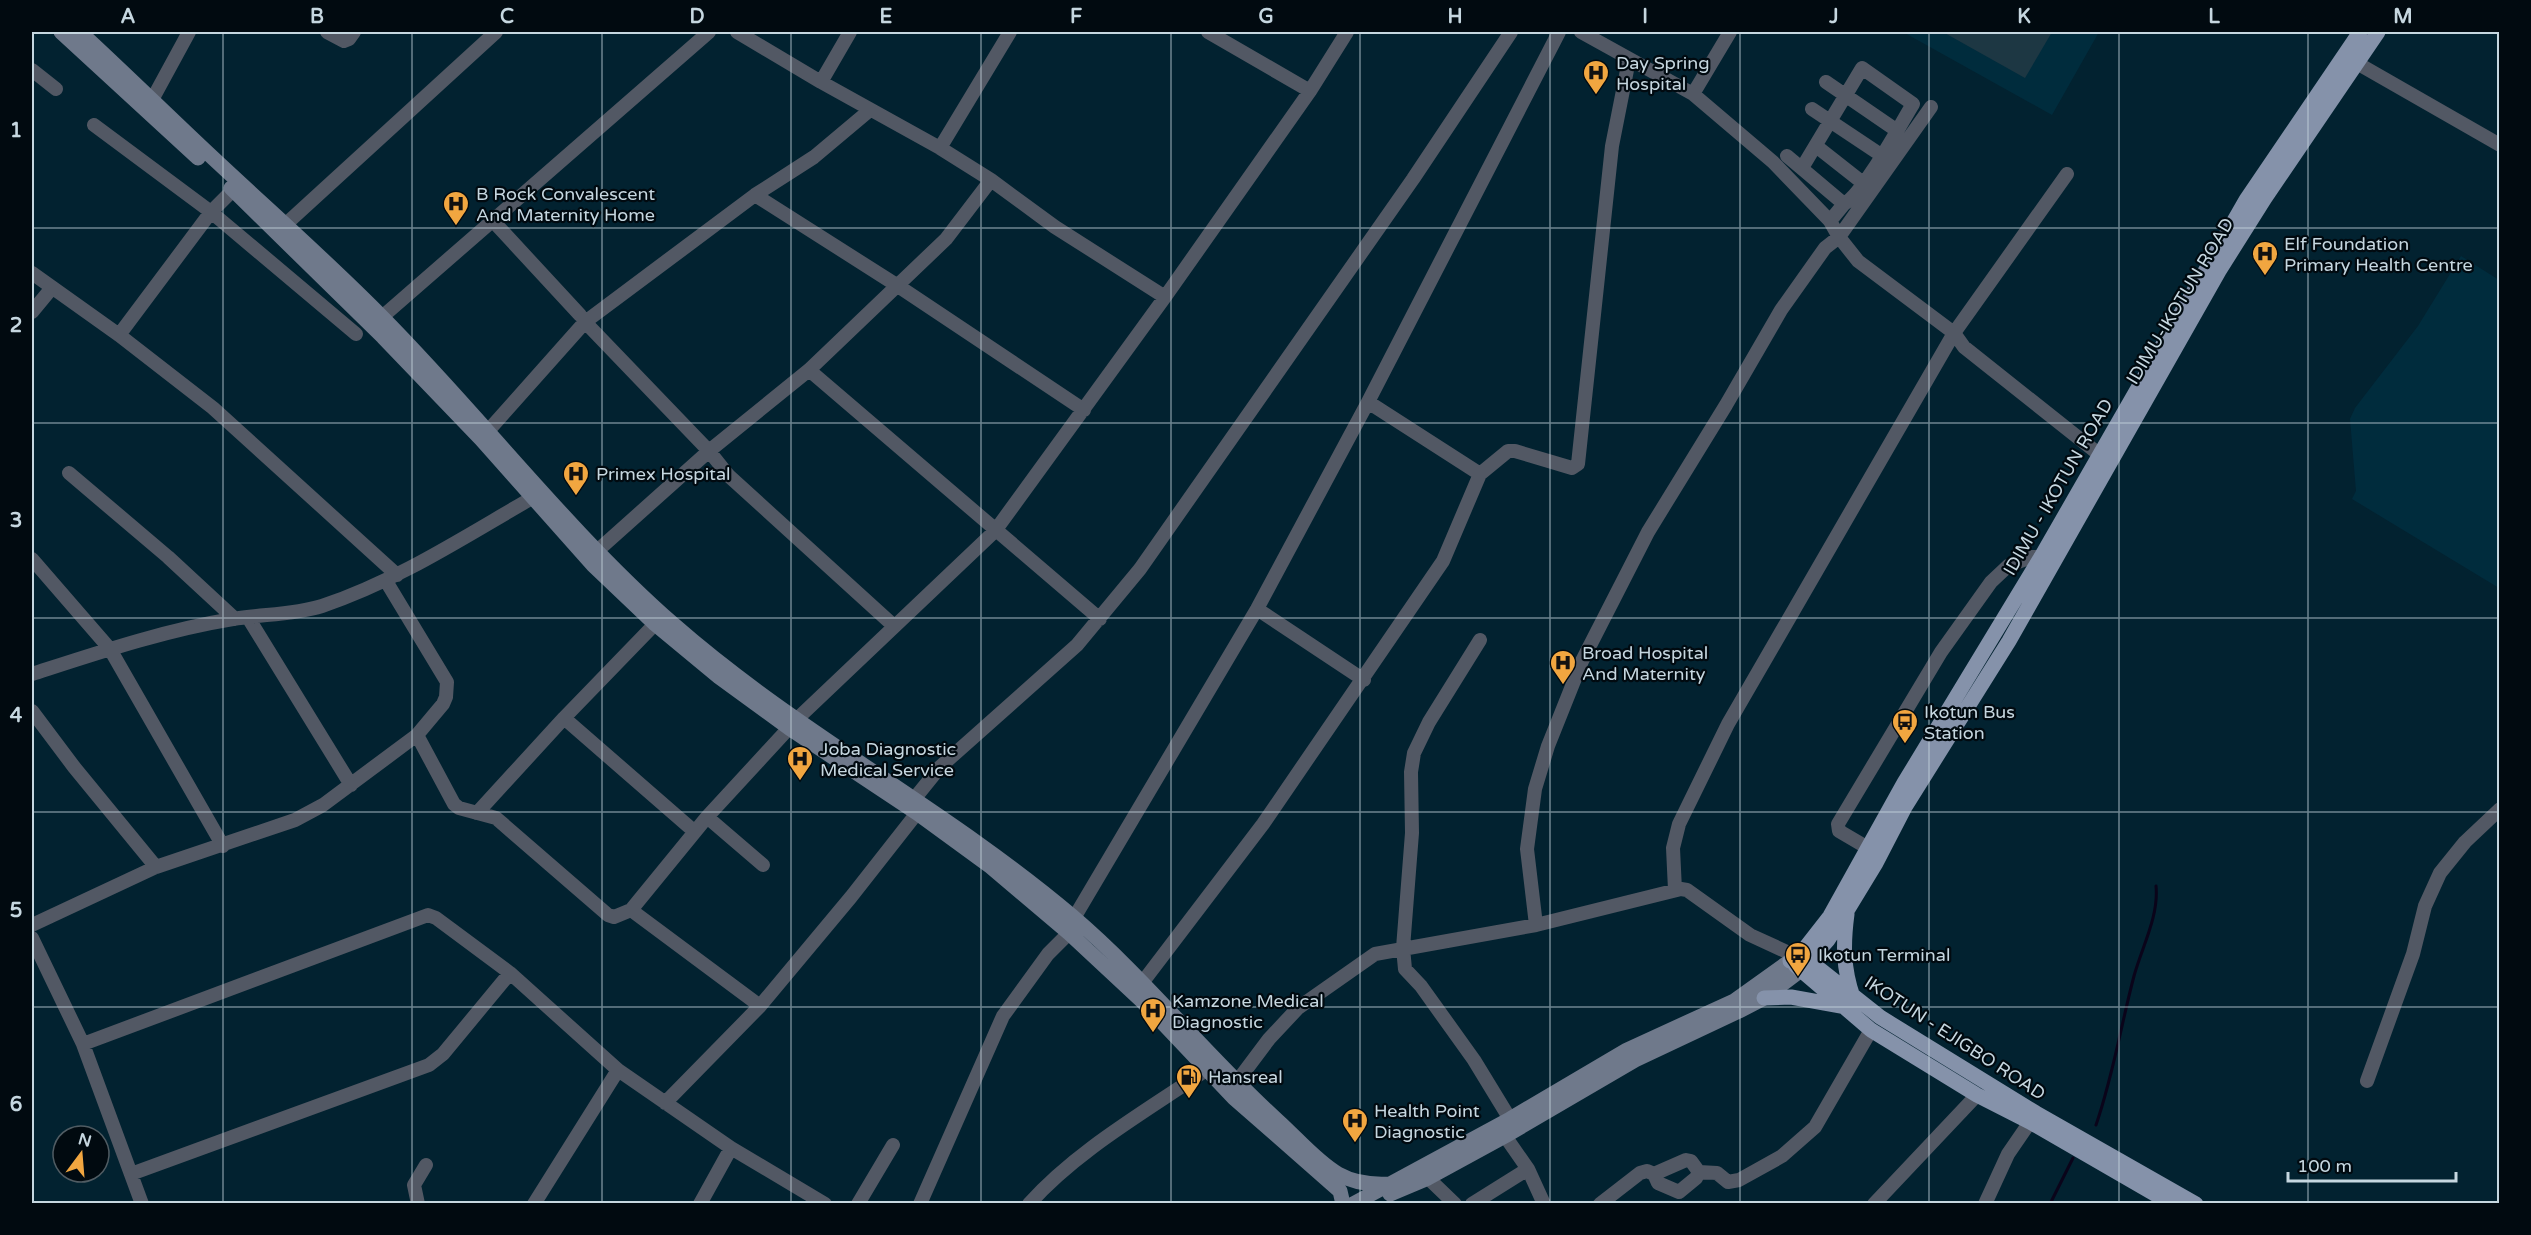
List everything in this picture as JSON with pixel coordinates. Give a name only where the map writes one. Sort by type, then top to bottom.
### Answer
[{"type":"main road","points":[[61,32],[234,190],[383,337],[481,439],[593,565],[655,624],[698,652],[793,724],[1000,858],[1074,918],[1142,983],[1236,1083],[1329,1168],[1354,1181],[1376,1185],[1389,1184]]},
{"type":"main road","points":[[80,32],[382,317],[596,552],[698,652]]},
{"type":"main road","points":[[2350,59],[2360,32]]},
{"type":"main road","name":"IDIMU-IKOTUN ROAD","points":[[1798,959],[1828,940],[1848,909],[1905,807],[2009,641],[2123,427],[2350,59],[2378,32]]},
{"type":"main road","name":"IDIMU - IKOTUN ROAD","points":[[1798,959],[1830,916],[1904,783],[2100,455],[2123,427]]},
{"type":"main road","points":[[916,805],[1069,933],[1142,1001],[1234,1098],[1355,1201]]},
{"type":"main road","points":[[1764,998],[1791,997],[1848,1002],[1843,944],[1848,909]]},
{"type":"main road","points":[[1355,1201],[1428,1178],[1626,1065],[1710,1027],[1764,998],[1798,959]]},
{"type":"main road","points":[[1355,1201],[1510,1119],[1627,1050],[1734,1001],[1798,959]]},
{"type":"main road","name":"IKOTUN - EJIGBO ROAD","points":[[1798,959],[1848,1002],[1871,1030],[1977,1095],[2030,1122],[2172,1203]]},
{"type":"main road","name":"IKOTUN - EJIGBO ROAD","points":[[1848,1002],[1880,1017],[2036,1113],[2196,1203]]},
{"type":"main road","points":[[1354,1181],[1355,1201]]},
{"type":"street","points":[[153,100],[189,32]]},
{"type":"street","points":[[327,32],[344,40],[354,32]]},
{"type":"street","points":[[286,224],[495,32]]},
{"type":"street","points":[[382,317],[494,222],[708,32]]},
{"type":"street","points":[[737,32],[940,148],[990,180],[1055,228],[1165,297]]},
{"type":"street","points":[[821,82],[850,32]]},
{"type":"street","points":[[940,148],[1010,32]]},
{"type":"street","points":[[1208,32],[1310,90]]},
{"type":"street","points":[[417,735],[451,800],[459,808],[489,815],[501,822],[608,915],[614,917],[631,910],[707,817],[793,724],[995,531],[1165,297],[1310,90],[1347,32]]},
{"type":"street","points":[[665,1103],[760,1006],[851,897],[940,767],[1077,645],[1100,619],[1154,549],[1413,179],[1511,32]]},
{"type":"street","points":[[1074,918],[1257,609],[1368,402],[1559,32]]},
{"type":"street","points":[[1584,32],[1629,60],[1693,94],[1773,162],[1830,222],[1858,261],[1954,333],[1964,346],[2100,455]]},
{"type":"street","points":[[1693,94],[1730,32]]},
{"type":"street","points":[[2350,59],[2499,145]]},
{"type":"street","points":[[1142,983],[1263,824],[1364,680],[1443,561],[1480,474],[1508,452],[1515,451],[1572,468],[1578,464],[1612,146],[1629,60]]},
{"type":"street","points":[[1802,168],[1862,68],[1913,104],[1863,183],[1830,222]]},
{"type":"street","points":[[32,70],[56,89]]},
{"type":"street","points":[[1826,82],[1896,130]]},
{"type":"street","points":[[1536,925],[1527,849],[1536,789],[1548,746],[1582,661],[1648,532],[1781,310],[1825,248],[1839,237],[1931,107]]},
{"type":"street","points":[[1812,109],[1881,155]]},
{"type":"street","points":[[488,431],[582,318],[755,195],[814,157],[870,110]]},
{"type":"street","points":[[94,125],[211,212],[356,334]]},
{"type":"street","points":[[1815,146],[1863,183]]},
{"type":"street","points":[[1787,156],[1844,204]]},
{"type":"street","points":[[1675,890],[1672,848],[1679,824],[1719,743],[1954,333],[2067,174]]},
{"type":"street","points":[[596,552],[709,452],[809,370],[898,286],[946,239],[990,180]]},
{"type":"street","points":[[118,335],[211,212],[234,190]]},
{"type":"street","points":[[755,195],[898,286],[1084,410]]},
{"type":"street","points":[[494,222],[729,476],[894,626]]},
{"type":"street","points":[[32,273],[213,408],[392,578],[447,681],[443,704],[417,735],[323,805],[295,820],[156,867],[32,925]]},
{"type":"street","points":[[32,312],[51,289]]},
{"type":"street","points":[[809,370],[1100,619]]},
{"type":"street","points":[[1368,402],[1480,474]]},
{"type":"street","points":[[69,473],[168,556],[235,619]]},
{"type":"street","points":[[32,674],[110,649],[235,619],[282,615],[321,606],[392,578],[532,498]]},
{"type":"street","points":[[1868,848],[1839,831],[1838,824],[1941,652],[1991,582],[2008,566],[2031,557],[2041,557]]},
{"type":"street","points":[[32,559],[110,649],[223,846]]},
{"type":"street","points":[[1257,609],[1364,680]]},
{"type":"street","points":[[249,619],[351,785]]},
{"type":"street","points":[[477,813],[655,624]]},
{"type":"street","points":[[1480,640],[1430,722],[1414,753],[1411,772],[1412,833],[1403,948],[1405,969],[1421,986],[1474,1060],[1510,1119]]},
{"type":"street","points":[[32,711],[74,768],[156,867]]},
{"type":"street","points":[[564,718],[695,832]]},
{"type":"street","points":[[2367,1081],[2413,954],[2426,906],[2440,873],[2465,842],[2498,811]]},
{"type":"street","points":[[707,817],[764,865]]},
{"type":"street","points":[[1236,1083],[1269,1039],[1298,1008],[1375,954],[1536,925],[1675,890],[1687,890],[1750,935],[1798,959]]},
{"type":"street","points":[[631,910],[760,1006]]},
{"type":"street","points":[[83,1044],[428,915],[436,918],[510,973],[618,1070],[731,1148],[825,1203]]},
{"type":"street","points":[[920,1203],[1004,1016],[1048,954],[1069,933]]},
{"type":"street","points":[[32,938],[83,1044],[142,1203]]},
{"type":"street","points":[[131,1174],[429,1065],[443,1054],[510,973]]},
{"type":"street","points":[[1699,1172],[1717,1173],[1728,1182],[1739,1180],[1782,1156],[1815,1127],[1871,1030]]},
{"type":"street","points":[[534,1203],[618,1070]]},
{"type":"street","points":[[1029,1203],[1080,1157],[1206,1070]]},
{"type":"street","points":[[1874,1203],[1977,1095]]},
{"type":"street","points":[[1985,1203],[2008,1154],[2030,1122]]},
{"type":"street","points":[[1505,1136],[1527,1169],[1544,1203]]},
{"type":"street","points":[[858,1203],[893,1145]]},
{"type":"street","points":[[700,1203],[731,1148]]},
{"type":"street","points":[[1654,1174],[1686,1160],[1691,1161],[1699,1172]]},
{"type":"street","points":[[418,1203],[414,1185],[426,1165]]},
{"type":"street","points":[[1472,1203],[1527,1169]]},
{"type":"street","points":[[1600,1203],[1640,1173],[1647,1171],[1654,1174],[1658,1183],[1679,1192],[1696,1178],[1699,1172]]},
{"type":"street","points":[[1428,1178],[1455,1203]]},
{"type":"shaded area","points":[[1903,32],[2099,32],[2052,115]]},
{"type":"shaded area","points":[[1943,32],[2052,32],[2025,78]]},
{"type":"shaded area","points":[[2461,256],[2499,280],[2499,588],[2352,499],[2356,491],[2350,419],[2355,408],[2418,326]]},
{"type":"waterway","points":[[2096,1125],[2134,976],[2155,909],[2156,886]]},
{"type":"waterway","points":[[2050,1204],[2073,1158]]},
{"type":"place","name":"Day Spring Hospital","points":[[1596,96]]},
{"type":"place","name":"B Rock Convalescent And Maternity Home","points":[[456,227]]},
{"type":"place","name":"Elf Foundation Primary Health Centre","points":[[2265,277]]},
{"type":"place","name":"Primex Hospital","points":[[576,497]]},
{"type":"place","name":"Broad Hospital And Maternity","points":[[1563,686]]},
{"type":"place","name":"Ikotun Bus Station","points":[[1905,745]]},
{"type":"place","name":"Joba Diagnostic Medical Service","points":[[800,782]]},
{"type":"place","name":"Ikotun Terminal","points":[[1798,978]]},
{"type":"place","name":"Kamzone Medical Diagnostic","points":[[1153,1034]]},
{"type":"place","name":"Hansreal","points":[[1189,1100]]},
{"type":"place","name":"Health Point Diagnostic","points":[[1355,1144]]}]
